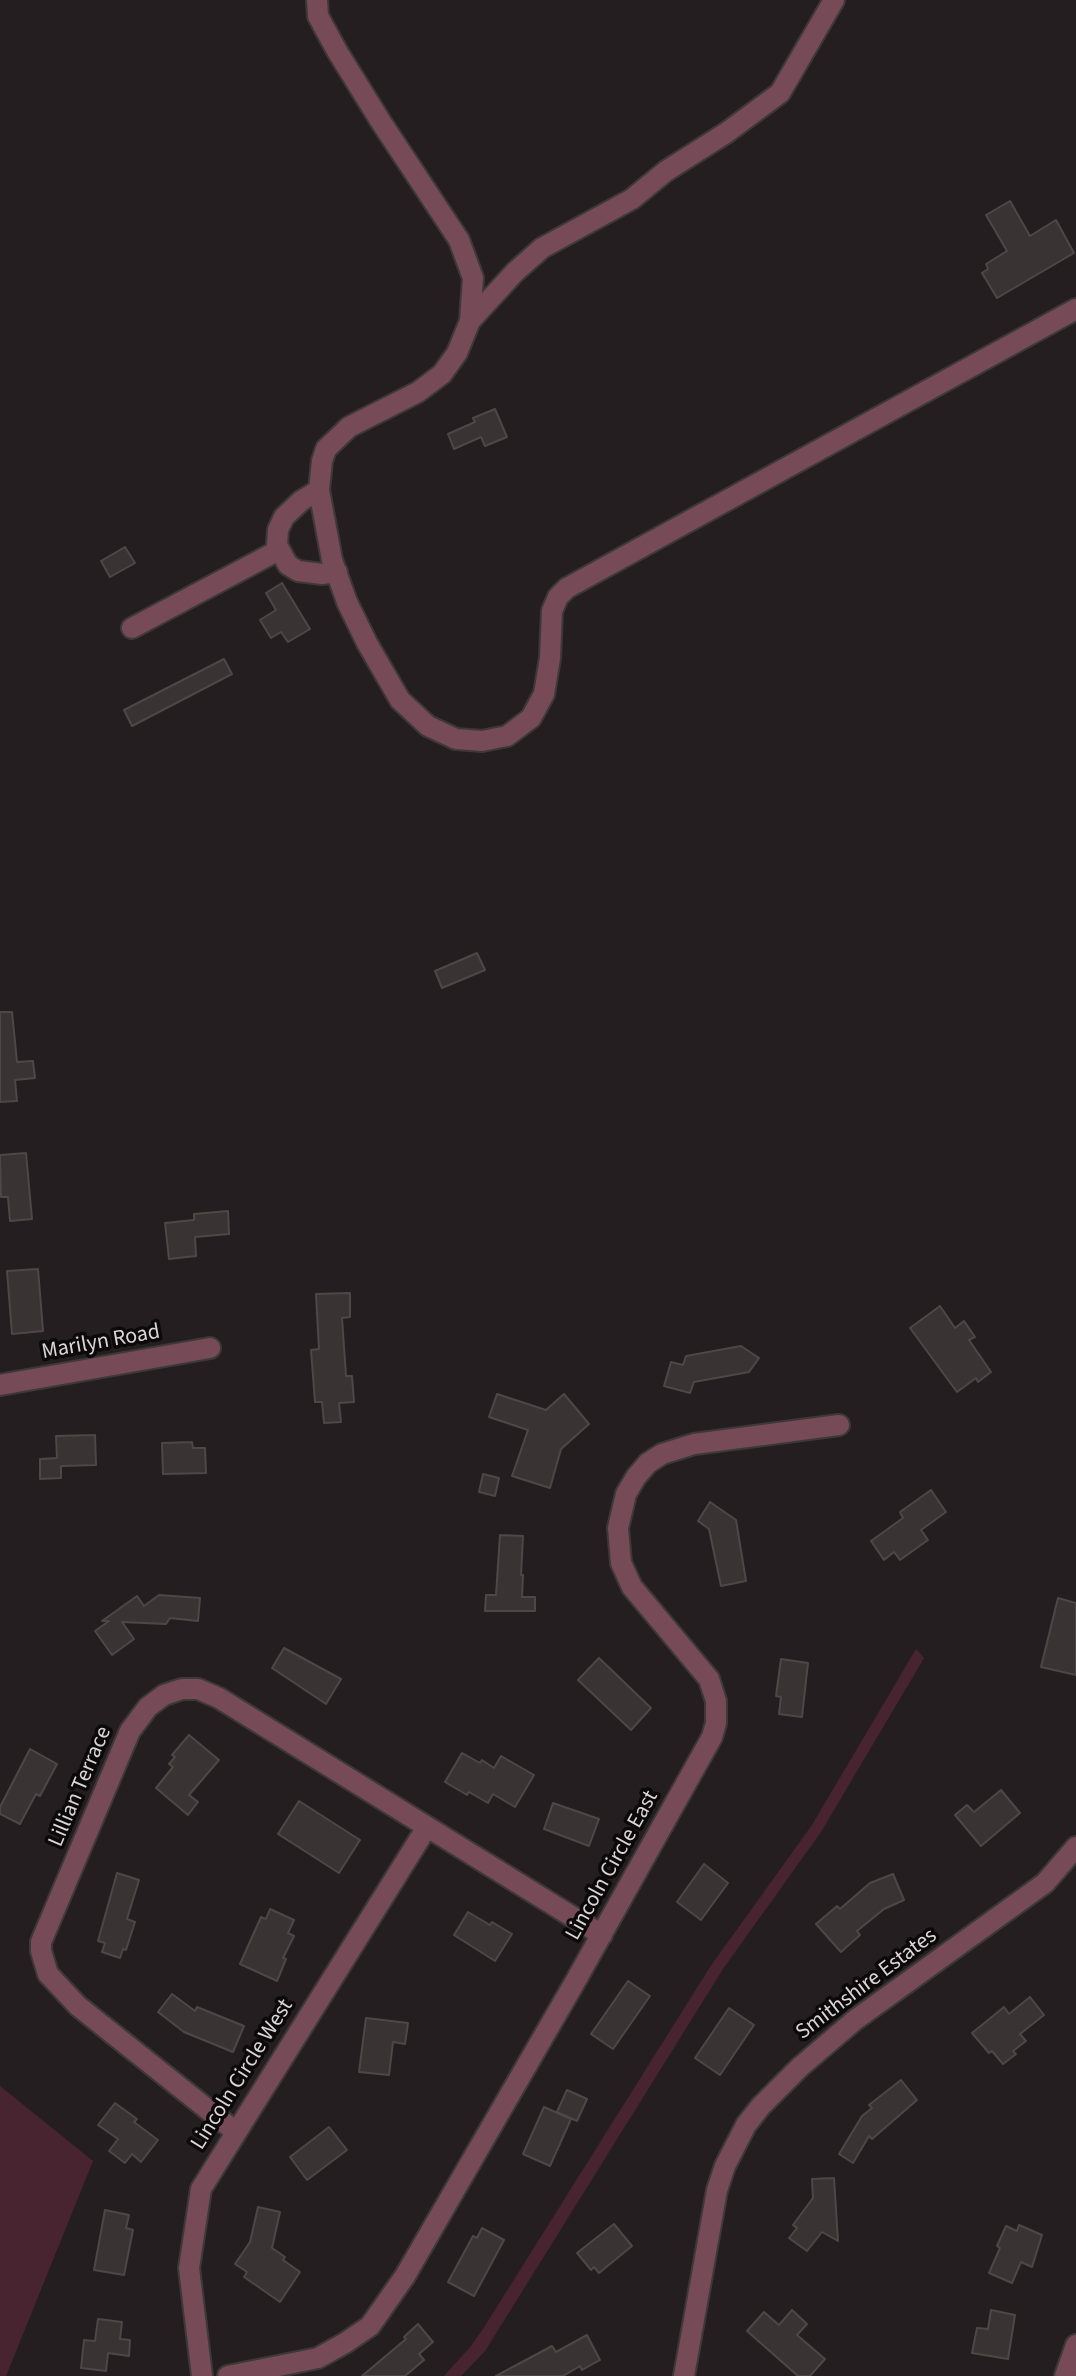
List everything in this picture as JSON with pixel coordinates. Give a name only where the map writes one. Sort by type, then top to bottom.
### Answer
[{"type":"street","points":[[317,0],[318,16],[337,51],[459,240],[473,278],[470,321],[457,353],[442,374],[418,392],[349,427],[326,449],[319,490],[332,560],[347,602],[400,700],[428,726],[456,739],[482,741],[507,736],[531,718],[544,694],[550,658],[552,611],[558,597],[567,588],[1076,309]]},
{"type":"street","points":[[470,321],[542,248],[632,199],[666,171],[726,133],[780,93],[834,0]]},
{"type":"street","points":[[319,490],[284,517],[276,538],[288,565],[298,571],[337,572]]},
{"type":"street","points":[[132,628],[279,550]]},
{"type":"street","name":"Marilyn Road","points":[[0,1385],[210,1348]]},
{"type":"street","name":"Lincoln Circle East","points":[[228,2376],[318,2358],[370,2326],[405,2276],[602,1935],[712,1737],[717,1712],[713,1690],[703,1670],[625,1575],[618,1547],[618,1528],[626,1494],[636,1477],[648,1463],[679,1448],[713,1440],[839,1425]]},
{"type":"street","name":"Lillian Terrace","points":[[236,2132],[78,2006],[48,1974],[41,1951],[41,1942],[130,1731],[148,1707],[164,1695],[182,1689],[198,1689],[219,1698],[602,1935]]},
{"type":"street","name":"Lincoln Circle West","points":[[202,2376],[189,2268],[201,2189],[427,1827]]},
{"type":"street","name":"Smithshire Estates","points":[[684,2376],[717,2190],[725,2166],[746,2125],[800,2067],[844,2030],[1045,1883],[1076,1847]]},
{"type":"street","points":[[1065,2376],[1076,2345]]},
{"type":"shaded area","points":[[916,1649],[924,1658],[821,1832],[723,1969],[485,2351],[461,2376],[444,2376],[483,2329],[710,1967],[812,1825]]},
{"type":"shaded area","points":[[0,2086],[93,2161],[6,2376],[0,2376]]},
{"type":"building","points":[[1010,201],[1030,236],[1056,220],[1074,253],[997,298],[982,273],[988,269],[986,264],[1007,251],[986,215]]},
{"type":"building","points":[[495,409],[507,437],[485,446],[481,437],[454,449],[448,434]]},
{"type":"building","points":[[125,547],[135,563],[110,577],[101,561]]},
{"type":"building","points":[[282,583],[310,629],[288,642],[281,632],[271,638],[260,620],[276,610],[266,593]]},
{"type":"building","points":[[224,659],[232,674],[132,726],[124,710]]},
{"type":"building","points":[[477,953],[485,970],[442,988],[435,971]]},
{"type":"building","points":[[0,1012],[12,1012],[17,1062],[33,1061],[35,1078],[15,1080],[17,1101],[0,1102]]},
{"type":"building","points":[[26,1153],[32,1219],[10,1221],[8,1197],[1,1197],[0,1155]]},
{"type":"building","points":[[228,1211],[229,1234],[195,1237],[196,1256],[169,1259],[165,1223],[194,1220],[194,1214]]},
{"type":"building","points":[[38,1269],[43,1331],[12,1334],[7,1271]]},
{"type":"building","points":[[350,1293],[350,1317],[342,1318],[346,1376],[352,1376],[354,1402],[339,1403],[341,1422],[324,1423],[322,1402],[315,1402],[311,1350],[319,1349],[316,1294]]},
{"type":"building","points":[[940,1306],[955,1328],[964,1321],[975,1337],[969,1340],[991,1372],[978,1382],[976,1378],[957,1392],[910,1328]]},
{"type":"building","points":[[741,1346],[759,1358],[749,1372],[694,1382],[690,1393],[664,1386],[671,1362],[683,1365],[686,1356]]},
{"type":"building","points":[[497,1394],[546,1410],[564,1394],[589,1424],[561,1449],[550,1488],[512,1476],[528,1430],[489,1417]]},
{"type":"building","points":[[95,1435],[96,1465],[61,1466],[61,1478],[40,1479],[40,1459],[57,1458],[56,1436]]},
{"type":"building","points":[[192,1442],[193,1448],[205,1448],[206,1473],[163,1474],[162,1443]]},
{"type":"building","points":[[483,1474],[499,1478],[495,1496],[479,1492]]},
{"type":"building","points":[[931,1490],[946,1512],[921,1530],[928,1540],[900,1560],[894,1552],[884,1560],[871,1541],[903,1518],[900,1512]]},
{"type":"building","points":[[710,1502],[736,1520],[746,1581],[721,1586],[709,1529],[698,1521]]},
{"type":"building","points":[[500,1535],[523,1536],[522,1597],[535,1597],[535,1611],[485,1611],[486,1595],[496,1595]]},
{"type":"building","points":[[159,1595],[200,1598],[198,1621],[170,1618],[166,1624],[122,1622],[134,1639],[112,1655],[95,1631],[109,1621],[102,1621],[137,1596],[144,1606]]},
{"type":"building","points":[[1058,1598],[1076,1603],[1076,1675],[1041,1667]]},
{"type":"building","points":[[284,1648],[341,1679],[326,1704],[272,1668]]},
{"type":"building","points":[[599,1658],[651,1708],[631,1730],[578,1680]]},
{"type":"building","points":[[781,1659],[808,1663],[802,1717],[779,1714],[781,1697],[776,1696]]},
{"type":"building","points":[[189,1735],[219,1760],[189,1795],[198,1802],[188,1815],[156,1788],[173,1767],[169,1764],[175,1757],[172,1755]]},
{"type":"building","points":[[30,1749],[57,1764],[20,1824],[0,1814],[0,1807]]},
{"type":"building","points":[[462,1753],[494,1768],[501,1756],[534,1775],[515,1807],[493,1794],[488,1803],[445,1782]]},
{"type":"building","points":[[1001,1790],[1020,1813],[981,1846],[955,1815],[967,1805],[974,1812]]},
{"type":"building","points":[[299,1801],[360,1840],[339,1873],[278,1834]]},
{"type":"building","points":[[553,1803],[599,1819],[589,1846],[544,1829]]},
{"type":"building","points":[[704,1864],[728,1883],[701,1920],[677,1902]]},
{"type":"building","points":[[117,1873],[139,1880],[127,1919],[135,1922],[126,1950],[123,1949],[120,1958],[102,1952],[105,1943],[98,1941]]},
{"type":"building","points":[[893,1874],[904,1900],[884,1909],[857,1931],[860,1935],[841,1952],[816,1924],[837,1906],[840,1909],[870,1883]]},
{"type":"building","points":[[270,1909],[294,1920],[288,1933],[294,1936],[283,1958],[286,1959],[277,1981],[240,1964],[261,1917],[266,1919]]},
{"type":"building","points":[[468,1912],[512,1934],[495,1961],[454,1935]]},
{"type":"building","points":[[628,1981],[650,1996],[613,2049],[591,2034]]},
{"type":"building","points":[[172,1994],[195,2011],[197,2007],[244,2026],[233,2052],[184,2032],[158,2012]]},
{"type":"building","points":[[1030,1997],[1044,2015],[1020,2034],[1026,2041],[1003,2064],[972,2033],[1004,2007],[1009,2014]]},
{"type":"building","points":[[729,2008],[754,2025],[720,2075],[695,2058]]},
{"type":"building","points":[[366,2018],[408,2023],[405,2044],[393,2042],[389,2075],[359,2072]]},
{"type":"building","points":[[901,2080],[917,2100],[872,2139],[869,2136],[853,2163],[839,2154],[862,2116],[872,2108],[869,2105]]},
{"type":"building","points":[[567,2090],[587,2099],[577,2121],[557,2112]]},
{"type":"building","points":[[115,2103],[158,2140],[141,2162],[132,2154],[125,2163],[109,2151],[118,2139],[98,2125]]},
{"type":"building","points":[[544,2107],[571,2119],[550,2166],[523,2154]]},
{"type":"building","points":[[329,2127],[347,2150],[307,2180],[290,2157]]},
{"type":"building","points":[[834,2178],[838,2241],[822,2232],[807,2251],[789,2238],[797,2228],[793,2225],[813,2198],[812,2179]]},
{"type":"building","points":[[258,2207],[280,2212],[272,2248],[300,2272],[280,2302],[244,2277],[247,2272],[235,2264],[250,2242]]},
{"type":"building","points":[[105,2210],[129,2215],[126,2228],[133,2230],[124,2275],[94,2270]]},
{"type":"building","points":[[614,2224],[632,2246],[599,2273],[594,2267],[591,2270],[577,2253]]},
{"type":"building","points":[[1019,2225],[1042,2235],[1032,2267],[1021,2262],[1012,2283],[989,2273],[1006,2226],[1017,2231]]},
{"type":"building","points":[[482,2228],[504,2240],[474,2296],[448,2282],[473,2236],[477,2238]]},
{"type":"building","points":[[792,2310],[807,2324],[797,2335],[825,2359],[810,2376],[798,2376],[747,2331],[764,2312],[779,2325]]},
{"type":"building","points":[[991,2310],[1015,2315],[1008,2359],[972,2353],[977,2328],[988,2329]]},
{"type":"building","points":[[98,2319],[122,2322],[120,2339],[130,2340],[129,2356],[108,2353],[106,2371],[81,2368],[84,2340],[95,2341]]},
{"type":"building","points":[[418,2324],[433,2342],[419,2354],[424,2360],[405,2376],[362,2376],[406,2339],[404,2337]]},
{"type":"building","points":[[587,2335],[600,2360],[582,2370],[580,2366],[563,2376],[496,2376],[552,2346],[556,2352]]}]
